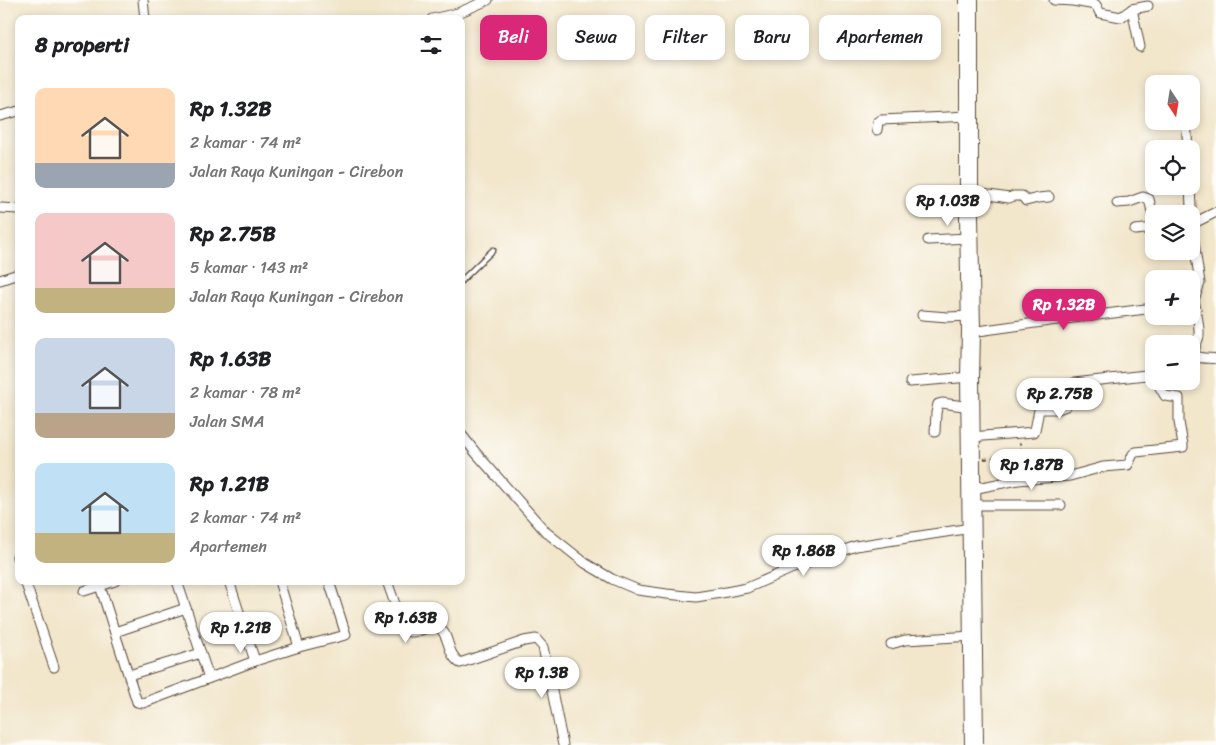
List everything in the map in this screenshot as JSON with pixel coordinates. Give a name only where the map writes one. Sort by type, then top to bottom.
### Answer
[{"type":"highway","points":[[969,0],[969,238],[974,744]]},
{"type":"street","points":[[143,0],[144,15]]},
{"type":"street","points":[[449,15],[488,0]]},
{"type":"street","points":[[1054,0],[1073,1],[1096,6],[1100,13],[1121,18],[1132,10],[1148,6]]},
{"type":"street","points":[[1132,10],[1140,47]]},
{"type":"street","points":[[0,116],[15,112]]},
{"type":"street","points":[[876,130],[877,123],[881,120],[969,116]]},
{"type":"street","points":[[969,192],[1009,198],[1022,196],[1026,200],[1049,198]]},
{"type":"street","points":[[1116,203],[1129,202],[1143,196],[1149,199],[1150,205]]},
{"type":"street","points":[[0,208],[15,209]]},
{"type":"street","points":[[1200,222],[1216,212]]},
{"type":"street","points":[[1135,230],[1145,229]]},
{"type":"street","points":[[928,240],[969,238]]},
{"type":"street","points":[[0,280],[15,275]]},
{"type":"street","points":[[922,315],[948,317],[971,324],[1057,320],[1145,309]]},
{"type":"street","points":[[1200,358],[1216,359]]},
{"type":"street","points":[[971,437],[1034,432],[1039,410],[1058,409],[1066,406],[1068,388],[1074,383],[1145,375]]},
{"type":"street","points":[[910,382],[970,377]]},
{"type":"street","points":[[972,497],[1018,480],[1070,476],[1103,467],[1128,465],[1133,454],[1136,452],[1182,447],[1179,422],[1180,398],[1165,396],[1161,390]]},
{"type":"street","points":[[934,432],[938,404],[971,407]]},
{"type":"street","points":[[465,439],[546,532],[585,563],[612,579],[638,590],[696,597],[721,593],[747,588],[793,568],[856,546],[971,528]]},
{"type":"street","points":[[972,497],[1061,504]]},
{"type":"street","points":[[26,585],[54,667]]},
{"type":"street","points":[[84,591],[103,585]]},
{"type":"street","points":[[178,585],[209,678]]},
{"type":"street","points":[[230,585],[255,661]]},
{"type":"street","points":[[280,585],[299,647]]},
{"type":"street","points":[[100,586],[137,702],[142,703],[255,661],[346,635],[329,585]]},
{"type":"street","points":[[388,585],[404,630],[412,632],[434,626],[440,628],[452,656],[460,663],[524,641],[536,639],[543,648],[563,745]]},
{"type":"street","points":[[115,632],[186,608]]},
{"type":"street","points":[[891,644],[905,640],[973,636]]},
{"type":"street","points":[[129,675],[201,653]]},
{"type":"lane","points":[[465,277],[493,250]]},
{"type":"path","points":[[972,457],[980,459],[1022,454],[1021,446]]}]
